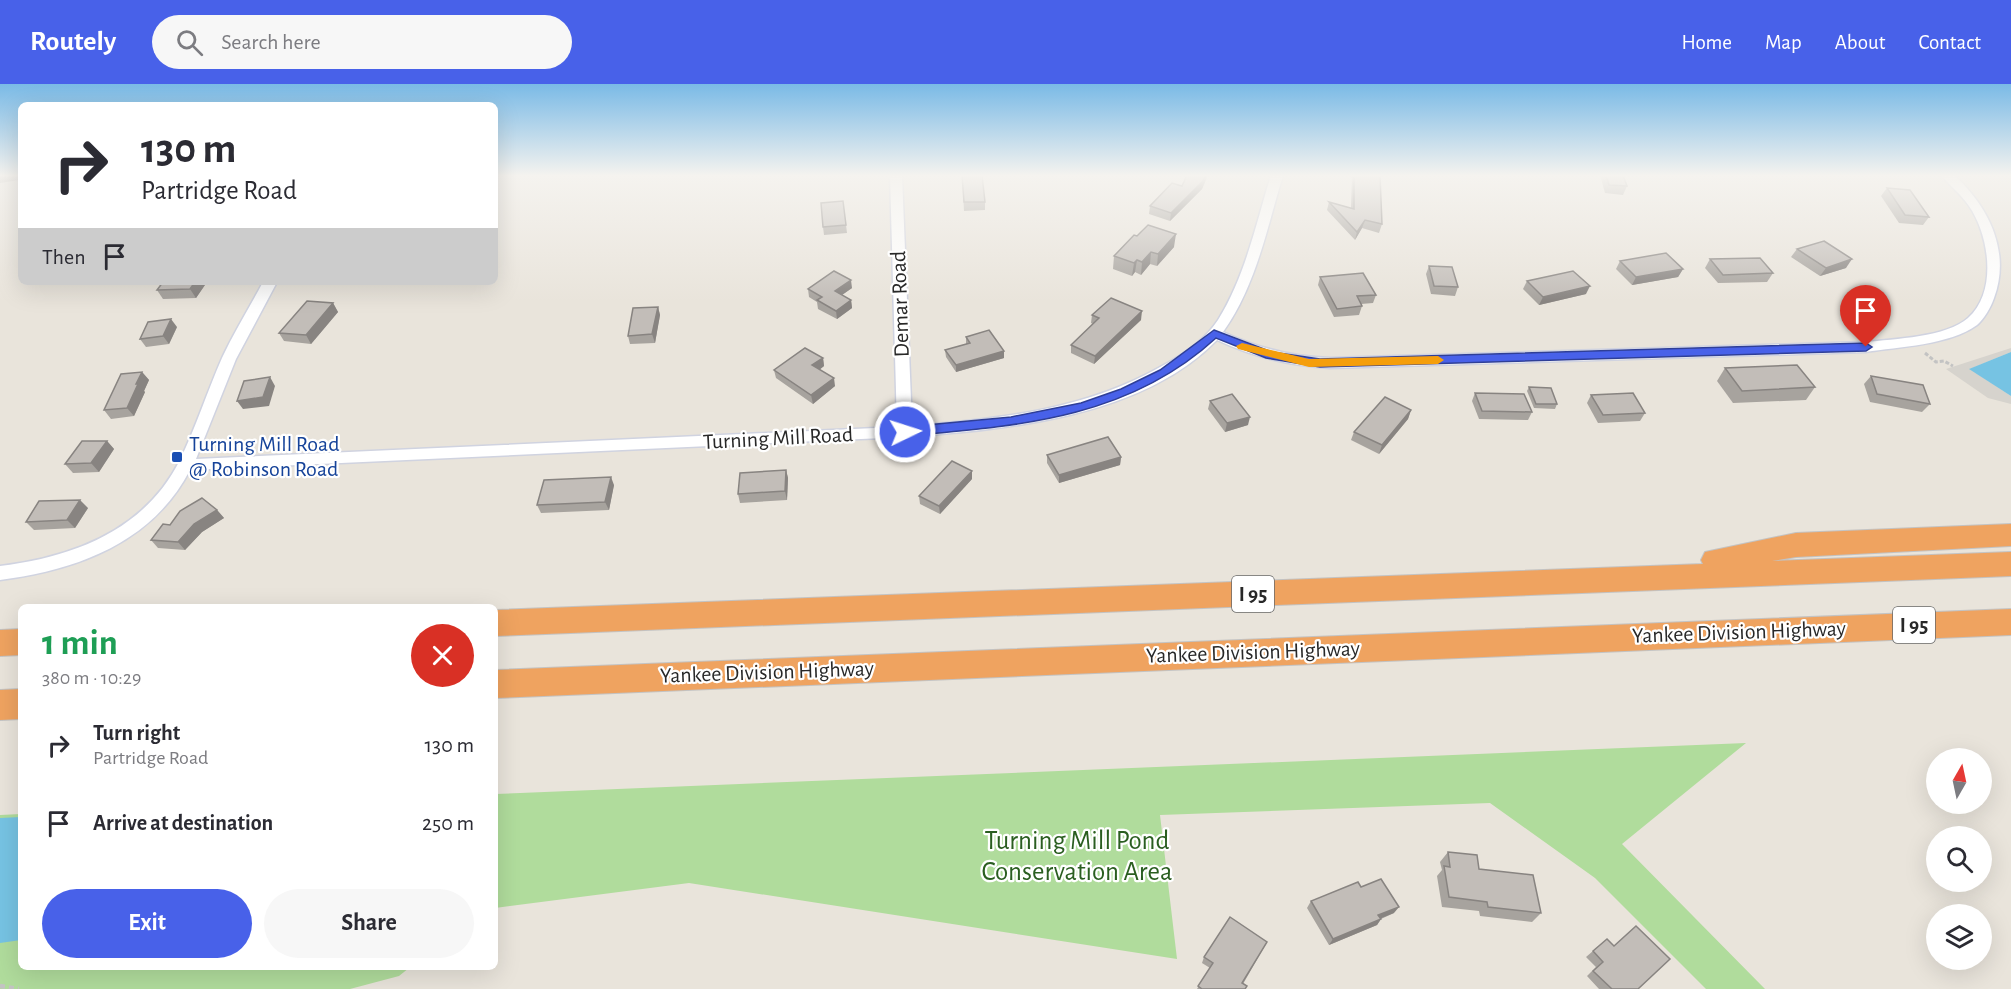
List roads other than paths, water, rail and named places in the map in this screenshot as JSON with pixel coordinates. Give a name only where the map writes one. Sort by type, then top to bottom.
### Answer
[{"type":"highway","points":[[1619,579],[1796,545],[2011,535]]},
{"type":"highway","name":"I 95","points":[[498,623],[2011,564]]},
{"type":"highway","name":"Yankee Division Highway","points":[[498,684],[2011,622]]},
{"type":"highway","points":[[0,643],[18,642]]},
{"type":"highway","points":[[0,705],[18,704]]},
{"type":"street","name":"Demar Road","points":[[897,217],[905,432]]},
{"type":"street","name":"Turning Mill Road","points":[[184,465],[905,432],[1011,422],[1083,407],[1140,386],[1164,373],[1187,358],[1214,333],[1225,319],[1252,261],[1265,217]]},
{"type":"street","points":[[1214,333],[1270,356],[1309,363],[1866,347],[1925,339],[1972,321],[1981,315],[2001,293],[2007,271],[2006,256],[2000,237],[1989,217]]},
{"type":"street","points":[[0,573],[64,561],[113,539],[140,520],[168,494],[184,465],[231,356],[268,285]]},
{"type":"water","points":[[2011,352],[2011,396],[1969,369]]},
{"type":"water","points":[[18,817],[18,940],[0,943],[0,818]]},
{"type":"place","name":"Turning Mill Road @ Robinson Road","points":[[177,457]]},
{"type":"park label","name":"Turning Mill Pond Conservation Area","points":[[1077,856]]}]
